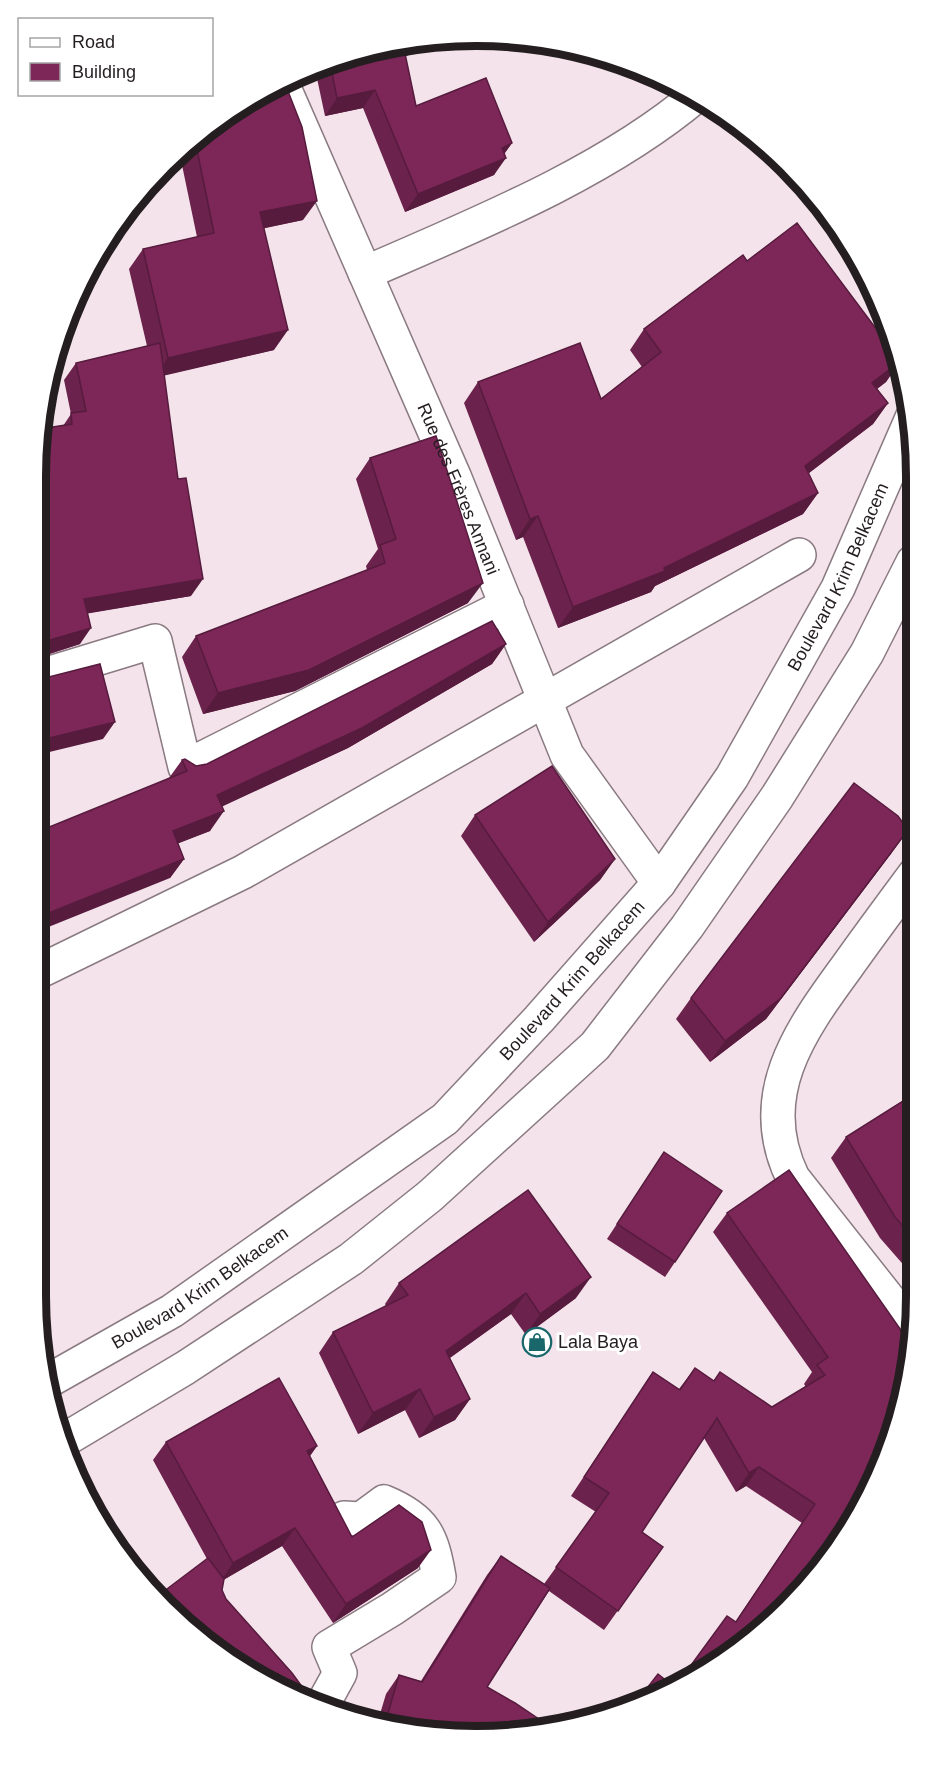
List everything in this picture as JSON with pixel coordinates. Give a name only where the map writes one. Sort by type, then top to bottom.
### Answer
[{"type":"main road","name":"Rue des Frères Annani","points":[[285,91],[454,476],[567,754],[659,883]]},
{"type":"main road","points":[[365,273],[467,228],[581,171],[668,120],[688,103]]},
{"type":"main road","name":"Boulevard Krim Belkacem","points":[[54,1378],[172,1311],[445,1119],[539,1019],[659,883],[732,777],[838,588],[904,437]]},
{"type":"main road","points":[[46,967],[243,872],[799,555]]},
{"type":"main road","points":[[70,1437],[185,1368],[351,1259],[430,1196],[595,1046],[687,927],[777,797],[867,653],[906,576]]},
{"type":"main road","points":[[46,674],[155,641],[185,767],[507,605]]},
{"type":"main road","points":[[905,1320],[792,1178],[782,1156],[777,1121],[778,1092],[801,1030],[906,886]]},
{"type":"main road","points":[[57,1392],[172,1311]]},
{"type":"main road","points":[[66,1424],[185,1368]]},
{"type":"main road","points":[[313,1694],[340,1673],[329,1647],[439,1577],[433,1541],[406,1511],[384,1502],[361,1519],[345,1518]]},
{"type":"building","points":[[405,53],[416,106],[486,78],[512,143],[502,148],[506,158],[418,194],[375,90],[337,98],[332,71],[365,61]]},
{"type":"building","points":[[288,90],[302,127],[317,201],[260,212],[288,330],[168,358],[143,249],[214,233],[197,150],[237,119]]},
{"type":"building","points":[[797,223],[883,338],[892,368],[872,383],[888,403],[805,466],[818,493],[664,568],[665,571],[573,607],[538,516],[530,519],[478,382],[580,343],[601,399],[661,352],[644,329],[743,255],[747,261]]},
{"type":"building","points":[[160,343],[178,479],[186,478],[203,579],[84,599],[91,628],[46,641],[46,476],[49,428],[72,424],[71,413],[86,411],[76,363]]},
{"type":"building","points":[[436,436],[483,583],[309,670],[218,693],[196,636],[385,563],[380,545],[396,539],[370,458]]},
{"type":"building","points":[[492,621],[506,644],[362,728],[217,795],[224,811],[173,831],[184,859],[46,914],[46,828],[187,771],[182,760],[185,759],[196,766],[207,764]]},
{"type":"building","points":[[100,664],[115,722],[46,739],[46,678]]},
{"type":"building","points":[[552,766],[615,859],[548,922],[475,815]]},
{"type":"building","points":[[854,783],[898,816],[906,827],[906,833],[781,998],[725,1041],[691,998]]},
{"type":"building","points":[[906,1099],[906,1230],[895,1217],[846,1137]]},
{"type":"building","points":[[664,1152],[722,1191],[675,1262],[617,1224]]},
{"type":"building","points":[[789,1170],[904,1335],[897,1381],[883,1435],[861,1487],[833,1536],[780,1601],[737,1638],[687,1671],[727,1616],[736,1622],[815,1504],[759,1467],[749,1473],[717,1418],[642,1532],[663,1547],[618,1611],[556,1567],[609,1493],[584,1477],[653,1372],[680,1390],[695,1368],[714,1381],[720,1372],[772,1407],[825,1375],[817,1365],[828,1357],[727,1213]]},
{"type":"building","points":[[528,1190],[591,1277],[540,1314],[526,1293],[446,1351],[470,1399],[434,1417],[420,1389],[373,1413],[333,1332],[408,1295],[399,1283]]},
{"type":"building","points":[[279,1378],[317,1446],[307,1451],[352,1537],[399,1505],[422,1522],[431,1550],[346,1604],[295,1528],[233,1563],[166,1442]]},
{"type":"building","points":[[501,1556],[550,1588],[487,1687],[542,1721],[504,1726],[448,1726],[387,1717],[399,1675],[422,1682]]},
{"type":"building","points":[[208,1558],[224,1579],[222,1590],[226,1599],[305,1691],[237,1654],[193,1620],[163,1592]]},
{"type":"building","points":[[658,1674],[667,1681],[666,1682],[644,1692]]},
{"type":"place","name":"Lala Baya","points":[[537,1342]]}]
